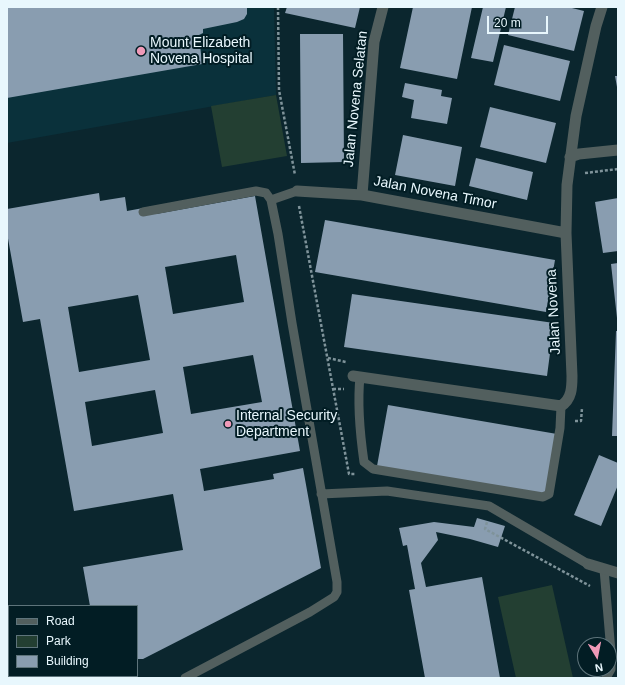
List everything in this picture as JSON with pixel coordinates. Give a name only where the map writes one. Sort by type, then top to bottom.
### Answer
[{"type":"street","name":"Jalan Novena Selatan","points":[[362,195],[374,42],[383,7]]},
{"type":"street","name":"Jalan Novena","points":[[561,406],[566,403],[572,392],[566,233],[566,204],[570,157],[576,116],[596,26],[602,7]]},
{"type":"street","points":[[570,157],[579,154],[618,150]]},
{"type":"street","name":"Jalan Novena Timor","points":[[298,196],[362,195],[566,233]]},
{"type":"street","points":[[357,377],[561,406]]},
{"type":"street","points":[[588,564],[618,573]]},
{"type":"lane","points":[[143,212],[256,192],[266,193],[271,200],[337,582],[337,592],[334,597],[310,612],[185,678]]},
{"type":"lane","points":[[271,200],[298,196]]},
{"type":"lane","points":[[357,377],[360,434],[364,462],[367,466],[373,469],[543,497],[549,494],[560,428],[561,406]]},
{"type":"lane","points":[[322,494],[387,491],[489,506],[588,564]]},
{"type":"lane","points":[[604,569],[612,652],[611,669],[606,678]]},
{"type":"path","points":[[278,7],[279,90],[296,178]]},
{"type":"path","points":[[298,196],[348,474]]},
{"type":"path","points":[[328,358],[351,362]]},
{"type":"path","points":[[489,506],[485,529],[606,595]]},
{"type":"shaded area","name":"Mount Elizabeth Novena Hospital","points":[[7,7],[274,7],[276,95],[7,143]]},
{"type":"green space","points":[[276,95],[287,156],[222,167],[211,106]]},
{"type":"green space","points":[[552,585],[573,678],[516,678],[498,597]]},
{"type":"building","name":"Mount Elizabeth Novena Hospital","points":[[7,7],[247,7],[247,14],[244,19],[237,22],[203,29],[203,33],[199,35],[202,64],[7,98]]},
{"type":"building","points":[[287,7],[360,7],[355,28],[285,13]]},
{"type":"building","points":[[413,7],[472,7],[457,79],[400,68]]},
{"type":"building","points":[[483,7],[506,7],[493,62],[471,58]]},
{"type":"building","points":[[515,7],[568,7],[584,11],[574,51],[508,35]]},
{"type":"building","points":[[300,34],[343,34],[344,162],[301,163]]},
{"type":"building","points":[[504,45],[570,61],[560,101],[494,85]]},
{"type":"building","points":[[615,76],[618,76],[618,87],[617,87]]},
{"type":"building","points":[[405,83],[442,90],[441,96],[452,98],[447,124],[411,118],[414,100],[402,97]]},
{"type":"building","points":[[490,107],[556,123],[546,163],[480,147]]},
{"type":"building","points":[[403,135],[462,147],[455,186],[395,175]]},
{"type":"building","points":[[476,158],[533,172],[527,200],[469,186]]},
{"type":"building","name":"Internal Security Department","points":[[99,193],[100,201],[125,197],[127,211],[154,206],[156,214],[255,196],[300,451],[200,469],[204,491],[274,479],[273,474],[303,468],[321,568],[143,659],[138,659],[138,605],[90,605],[83,567],[183,550],[173,494],[74,511],[40,319],[23,322],[7,233],[7,209]],"holes":[[[236,255],[244,302],[173,314],[165,267]],[[138,295],[150,360],[79,372],[68,307]],[[253,355],[262,402],[191,414],[183,367]],[[155,390],[163,433],[92,446],[85,402]]]},
{"type":"building","points":[[618,198],[618,251],[603,253],[595,202]]},
{"type":"building","points":[[325,220],[555,260],[546,312],[315,272]]},
{"type":"building","points":[[618,263],[618,318],[617,318],[611,264]]},
{"type":"building","points":[[352,294],[554,323],[547,376],[344,347]]},
{"type":"building","points":[[616,331],[618,331],[618,436],[612,436]]},
{"type":"building","points":[[388,405],[557,434],[547,495],[377,466]]},
{"type":"building","points":[[599,455],[618,463],[618,485],[601,526],[574,515]]},
{"type":"building","points":[[477,518],[505,526],[498,547],[436,532],[438,540],[421,563],[426,587],[482,577],[500,678],[425,678],[409,590],[415,589],[407,545],[403,546],[399,528],[434,522],[474,527]]},
{"type":"building","points":[[7,625],[8,677],[17,678],[7,678]]},
{"type":"place","name":"Mount Elizabeth Novena Hospital","points":[[141,51]]},
{"type":"place","name":"Internal Security Department","points":[[228,424]]}]
